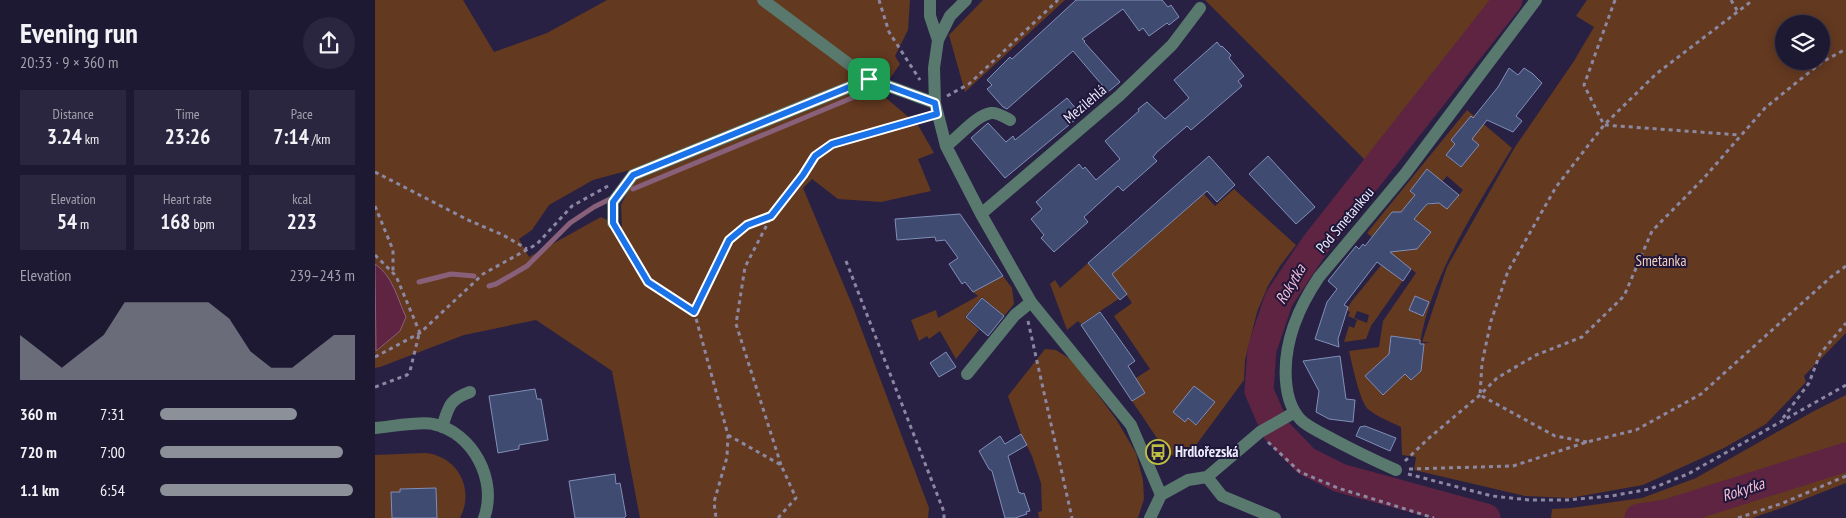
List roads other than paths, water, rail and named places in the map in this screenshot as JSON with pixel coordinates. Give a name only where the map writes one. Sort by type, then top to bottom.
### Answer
[{"type":"street","points":[[763,0],[869,79],[936,108]]},
{"type":"street","points":[[930,0],[930,16],[938,40]]},
{"type":"street","points":[[965,0],[951,16],[938,40],[934,68],[936,108],[946,146],[981,214],[1031,302],[1131,424],[1161,495]]},
{"type":"street","name":"Pod Smetankou","points":[[1291,415],[1285,367],[1287,352],[1295,322],[1309,291],[1405,174],[1536,0]]},
{"type":"street","name":"Mezilehlá","points":[[981,214],[1119,96],[1172,45],[1200,8]]},
{"type":"street","points":[[613,223],[613,202],[633,175],[869,79]]},
{"type":"street","points":[[946,146],[979,118],[991,113],[998,113],[1010,120]]},
{"type":"street","points":[[967,374],[1015,315],[1031,302]]},
{"type":"street","points":[[442,427],[455,398],[470,392]]},
{"type":"street","points":[[1150,518],[1161,495],[1188,480],[1207,477],[1291,415],[1347,447],[1396,470]]},
{"type":"street","points":[[375,428],[433,424],[456,434],[477,454],[487,483],[488,507],[484,518]]},
{"type":"street","points":[[1207,477],[1222,496],[1272,518]]},
{"type":"waterway","name":"Rokytka","points":[[1486,518],[1340,478],[1306,461],[1276,430],[1259,391],[1262,349],[1279,299],[1315,245],[1508,0]]},
{"type":"waterway","points":[[633,189],[859,95]]},
{"type":"waterway","points":[[489,286],[527,266],[570,223],[610,199]]},
{"type":"waterway","points":[[419,282],[451,274],[474,276]]},
{"type":"waterway","name":"Rokytka","points":[[1639,518],[1666,514],[1846,457]]},
{"type":"waterway","name":"Rokytka","points":[[1457,510],[1461,518]]},
{"type":"place","name":"Hrdlořezská","points":[[1158,452]]},
{"type":"park label","name":"Smetanka","points":[[1661,261]]}]
